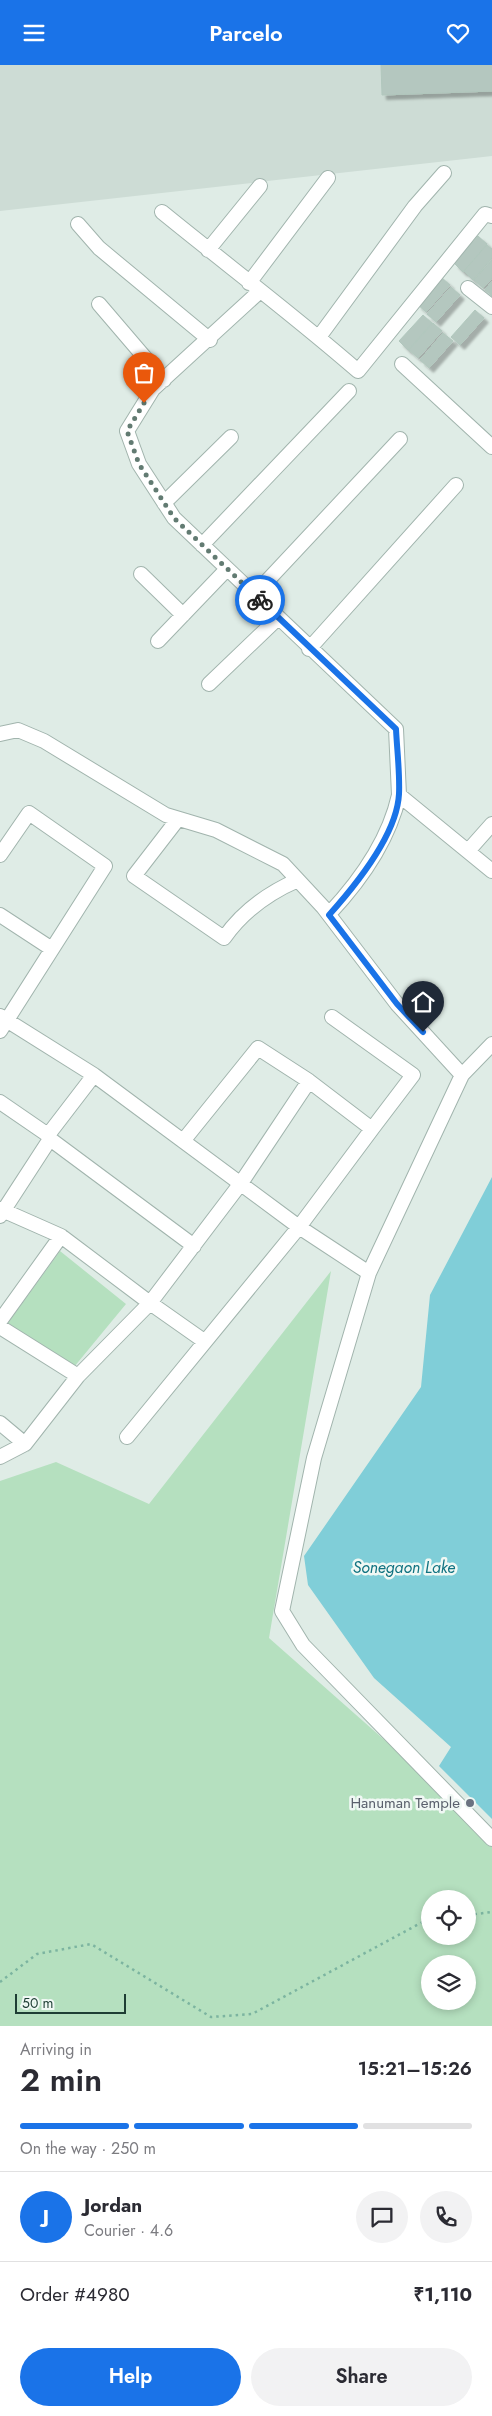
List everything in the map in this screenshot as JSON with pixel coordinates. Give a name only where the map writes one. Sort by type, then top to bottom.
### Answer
[{"type":"street","points":[[319,337],[415,206],[444,173]]},
{"type":"street","points":[[328,178],[254,288],[210,340],[153,389],[127,431],[139,464],[174,518],[309,649],[396,729],[399,795],[394,816],[383,840],[348,894],[329,915]]},
{"type":"street","points":[[208,249],[260,186]]},
{"type":"street","points":[[162,212],[254,288],[319,337],[358,371],[485,214],[492,216]]},
{"type":"street","points":[[78,224],[99,248],[210,340]]},
{"type":"street","points":[[468,288],[492,307]]},
{"type":"street","points":[[99,304],[164,379]]},
{"type":"street","points":[[402,364],[492,447]]},
{"type":"street","points":[[202,545],[349,391]]},
{"type":"street","points":[[164,503],[231,437]]},
{"type":"street","points":[[254,595],[400,439]]},
{"type":"street","points":[[309,649],[456,485]]},
{"type":"street","points":[[158,641],[227,569]]},
{"type":"street","points":[[142,574],[183,615]]},
{"type":"street","points":[[209,684],[278,617]]},
{"type":"street","points":[[0,734],[18,730],[44,741],[166,815],[216,830],[283,864],[329,915],[397,1004],[462,1075]]},
{"type":"street","points":[[399,795],[492,871]]},
{"type":"street","points":[[0,855],[29,813],[105,866],[52,949],[2,1022],[94,1075],[299,1227],[369,1273]]},
{"type":"street","points":[[178,819],[134,876],[224,938],[237,919],[274,890],[298,880]]},
{"type":"street","points":[[468,851],[492,823]]},
{"type":"street","points":[[0,915],[52,949]]},
{"type":"street","points":[[127,1437],[299,1227],[413,1075],[332,1017]]},
{"type":"street","points":[[492,1044],[462,1075],[369,1273],[314,1458],[282,1611],[302,1645],[492,1839]]},
{"type":"street","points":[[184,1141],[258,1047],[308,1081],[372,1129]]},
{"type":"street","points":[[94,1075],[49,1137],[1,1213],[61,1236],[204,1341]]},
{"type":"street","points":[[0,1457],[25,1444],[78,1375],[150,1303],[241,1183],[308,1081]]},
{"type":"street","points":[[0,1102],[194,1247]]},
{"type":"street","points":[[0,1321],[61,1236]]},
{"type":"street","points":[[0,1327],[78,1375]]},
{"type":"street","points":[[0,1423],[25,1444]]},
{"type":"path","points":[[476,1914],[492,1912]]},
{"type":"path","points":[[0,1982],[37,1954],[91,1944],[212,2017],[252,2014],[421,1923]]},
{"type":"shaded area","points":[[0,65],[492,65],[492,156],[0,211]]},
{"type":"green space","points":[[60,1251],[126,1304],[74,1367],[8,1323]]},
{"type":"green space","points":[[331,1271],[269,1638],[492,1835],[492,2026],[0,2026],[0,1481],[56,1462],[149,1504]]},
{"type":"water","name":"Sonegaon Lake","points":[[492,1177],[492,1819],[439,1766],[451,1747],[374,1678],[308,1585],[304,1556],[421,1387],[430,1295]]},
{"type":"building","points":[[381,65],[492,65],[492,91],[382,95]]},
{"type":"building","points":[[478,236],[487,244],[463,272],[454,263]]},
{"type":"building","points":[[487,245],[492,249],[492,258],[473,280],[464,271]]},
{"type":"building","points":[[492,260],[492,278],[483,288],[474,280]]},
{"type":"building","points":[[441,277],[450,285],[426,312],[417,304]]},
{"type":"building","points":[[492,281],[492,296],[485,290]]},
{"type":"building","points":[[451,287],[460,295],[436,322],[427,314]]},
{"type":"building","points":[[475,310],[484,318],[460,345],[451,337]]},
{"type":"building","points":[[423,315],[432,323],[408,350],[399,341]]},
{"type":"building","points":[[433,323],[442,331],[418,358],[409,350]]},
{"type":"building","points":[[443,333],[453,341],[429,368],[420,360]]},
{"type":"way so far","points":[[144,403],[127,431],[139,464],[174,518],[260,600]]},
{"type":"place","name":"Hanuman Temple","points":[[470,1803]]},
{"type":"route","points":[[260,600],[309,649],[396,729],[399,795],[394,816],[383,840],[348,894],[329,915],[397,1004],[423,1032]]}]
